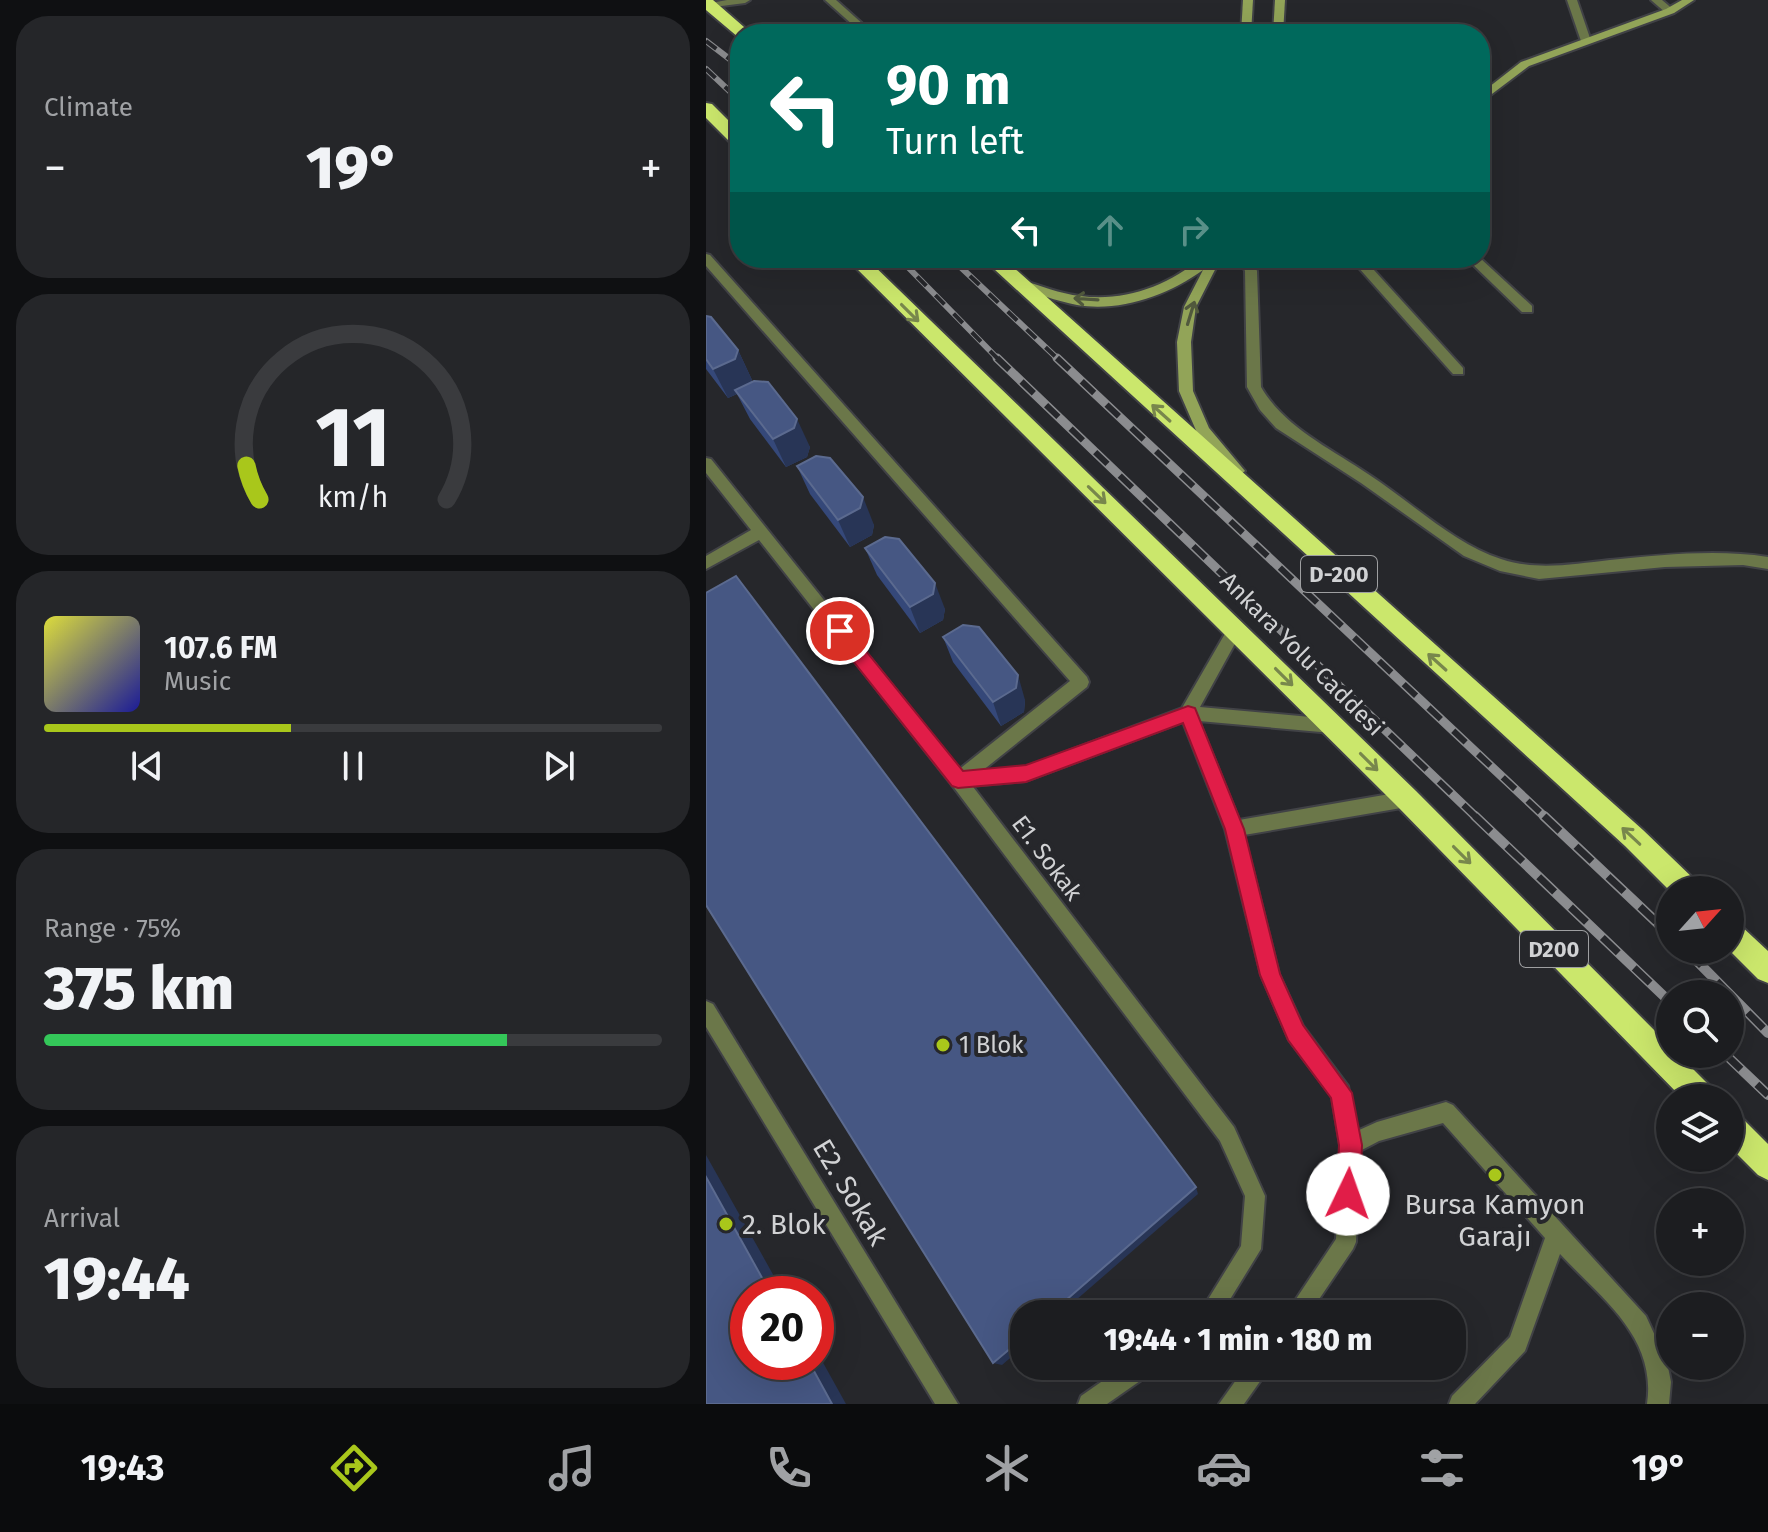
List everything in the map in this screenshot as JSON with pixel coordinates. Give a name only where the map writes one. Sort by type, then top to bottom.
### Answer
[{"type":"highway","points":[[708,4],[732,24]]},
{"type":"highway","points":[[706,108],[730,132]]},
{"type":"highway","name":"Ankara Yolu Caddesi","points":[[865,268],[1407,799],[1688,1084]]},
{"type":"highway","name":"D-200","points":[[1002,268],[1673,876]]},
{"type":"highway","points":[[1744,947],[1768,970]]},
{"type":"highway","points":[[1744,1140],[1768,1165]]},
{"type":"main road","points":[[1247,24],[1248,0]]},
{"type":"main road","points":[[1279,24],[1280,0]]},
{"type":"main road","points":[[1490,92],[1525,64],[1670,11],[1689,0]]},
{"type":"main road","points":[[1019,284],[1082,301],[1128,299],[1169,285],[1198,268]]},
{"type":"main road","points":[[1210,268],[1190,307],[1184,342],[1186,391],[1203,431],[1283,524]]},
{"type":"street","points":[[708,4],[745,0]]},
{"type":"street","points":[[830,0],[858,24]]},
{"type":"street","points":[[1572,0],[1586,41]]},
{"type":"street","points":[[1656,0],[1670,11]]},
{"type":"street","points":[[706,258],[1081,682],[958,780]]},
{"type":"street","points":[[1250,268],[1254,387],[1265,406],[1281,424],[1469,552],[1500,565],[1539,573],[1665,561],[1743,559],[1768,563]]},
{"type":"street","points":[[1365,268],[1458,371]]},
{"type":"street","points":[[1483,268],[1527,309]]},
{"type":"street","name":"E1. Sokak","points":[[706,463],[958,780],[1227,1134],[1255,1196],[1251,1249],[1218,1300]]},
{"type":"street","points":[[706,563],[761,532]]},
{"type":"street","points":[[1188,713],[1235,629]]},
{"type":"street","points":[[958,780],[1026,774],[1188,713],[1332,726]]},
{"type":"street","points":[[1188,713],[1234,829],[1270,975],[1296,1033],[1341,1093],[1350,1145],[1346,1242],[1306,1300]]},
{"type":"street","points":[[1234,829],[1407,799]]},
{"type":"street","name":"E2. Sokak","points":[[706,1010],[947,1404]]},
{"type":"street","points":[[1350,1145],[1377,1132],[1446,1112],[1648,1336],[1660,1375],[1658,1404]]},
{"type":"street","points":[[1460,1404],[1518,1344],[1556,1235]]},
{"type":"street","points":[[1089,1404],[1122,1380]]},
{"type":"street","points":[[1230,1404],[1249,1380]]},
{"type":"building","points":[[706,316],[711,317],[738,350],[735,359],[713,369],[706,359]]},
{"type":"building","points":[[754,381],[768,382],[797,419],[794,428],[773,439],[735,390]]},
{"type":"building","points":[[816,456],[830,458],[863,497],[860,508],[838,520],[797,466]]},
{"type":"building","points":[[885,537],[899,539],[935,583],[933,594],[910,607],[865,548]]},
{"type":"building","name":"1 Blok","points":[[736,576],[1196,1187],[1066,1300],[1010,1300],[1010,1349],[993,1363],[706,905],[706,593]]},
{"type":"building","points":[[963,625],[979,627],[1018,675],[1016,688],[993,702],[943,637]]},
{"type":"building","points":[[706,1177],[761,1276],[730,1276],[730,1380],[819,1380],[832,1404],[706,1404]]},
{"type":"railway","points":[[706,41],[730,59]]},
{"type":"railway","points":[[706,69],[730,92]]},
{"type":"railway","points":[[909,268],[998,359]]},
{"type":"railway","points":[[962,268],[1059,360]]},
{"type":"railway","points":[[1057,358],[1546,818]]},
{"type":"railway","points":[[998,359],[1477,818]]},
{"type":"railway","points":[[1475,816],[1656,989]]},
{"type":"railway","points":[[1544,816],[1656,922]]},
{"type":"railway","points":[[1700,964],[1768,1033]]},
{"type":"railway","points":[[1740,1068],[1768,1095]]},
{"type":"place","name":"1 Blok","points":[[943,1045]]},
{"type":"place","name":"Bursa Kamyon Garajı","points":[[1495,1175]]},
{"type":"place","name":"2. Blok","points":[[726,1224]]},
{"type":"route","points":[[840,631],[958,780],[1026,774],[1188,713],[1234,829],[1270,975],[1296,1033],[1341,1093],[1350,1145],[1348,1194]]}]
